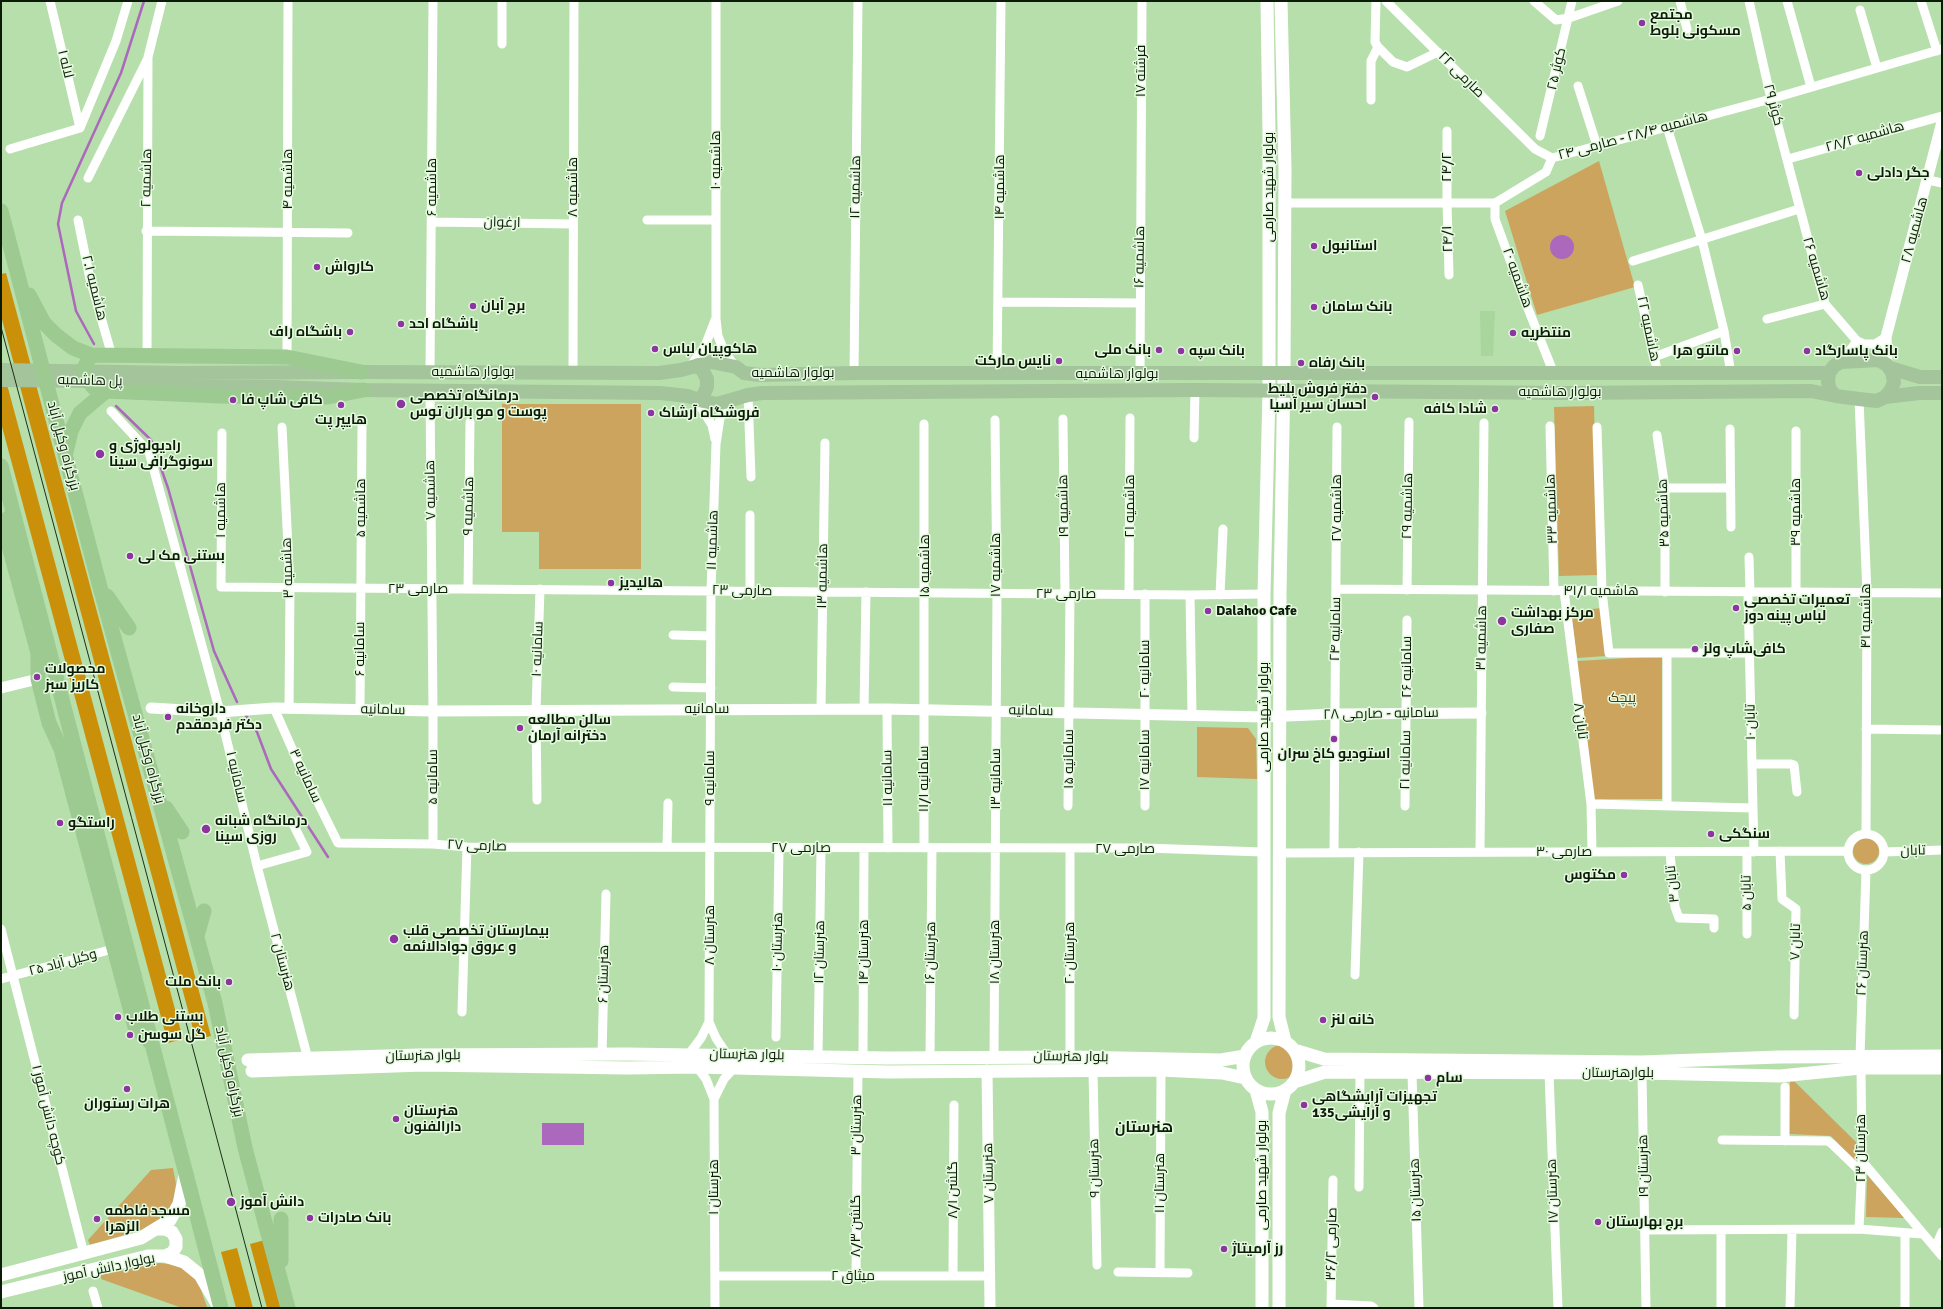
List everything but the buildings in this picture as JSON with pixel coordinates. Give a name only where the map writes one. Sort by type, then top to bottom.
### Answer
[{"type":"highway","name":"بزرگراه وکیل آباد","points":[[1,211],[100,587],[215,1003],[245,1148],[288,1308]]},
{"type":"highway","points":[[18,275],[48,327],[56,336],[73,348],[91,355],[147,357],[287,357],[361,372]]},
{"type":"highway","points":[[91,355],[87,361],[85,375],[93,387],[106,391],[221,396],[328,397],[363,390]]},
{"type":"highway","points":[[66,455],[71,431],[80,413],[106,391]]},
{"type":"highway","points":[[1,466],[10,546],[38,653],[38,679],[49,723],[61,749],[135,1027],[152,1044]]},
{"type":"highway","points":[[3,478],[220,1308]]},
{"type":"highway","points":[[100,587],[129,628]]},
{"type":"highway","points":[[158,795],[182,832]]},
{"type":"highway","points":[[197,937],[204,911]]},
{"type":"highway","points":[[281,1219],[281,1280]]},
{"type":"main road","name":"بولوار شهید صارمی","points":[[1256,1042],[1264,1018],[1264,594],[1269,391],[1270,134],[1267,1]]},
{"type":"main road","name":"بولوار شهید صارمی","points":[[1281,1],[1285,203],[1284,391],[1280,592],[1279,1017],[1290,1046]]},
{"type":"main road","points":[[1270,134],[1284,134]]},
{"type":"main road","points":[[1942,377],[1920,377],[1888,366],[1879,360],[1841,362],[1834,366],[1829,373],[1828,382],[1830,390],[1836,396],[1877,401],[1885,397],[1919,393],[1942,393]]},
{"type":"main road","name":"بولوار هاشمیه","points":[[178,378],[361,372],[659,373],[711,362],[736,367],[744,373],[760,375],[854,373],[1829,373]]},
{"type":"main road","points":[[1885,397],[1891,390],[1894,382],[1888,366]]},
{"type":"main road","points":[[693,367],[704,371],[707,379],[707,387],[704,394],[694,398]]},
{"type":"main road","name":"پل هاشمیه","points":[[1,370],[178,378]]},
{"type":"main road","points":[[1569,393],[1570,373]]},
{"type":"main road","points":[[947,392],[948,374]]},
{"type":"main road","name":"بولوار هاشمیه","points":[[178,378],[363,390],[430,392],[660,393],[694,398],[717,404],[742,397],[786,393],[1195,390],[1569,393],[1805,391],[1836,396]]},
{"type":"main road","name":"پل هاشمیه","points":[[1,380],[178,378]]},
{"type":"main road","points":[[1270,1038],[1290,1046],[1299,1066],[1290,1086],[1271,1094],[1256,1090],[1245,1078],[1243,1070],[1245,1056],[1256,1042],[1270,1038]]},
{"type":"main road","name":"بلوارهنرستان","points":[[1290,1046],[1324,1059],[1331,1060],[1641,1062],[1779,1057],[1942,1068]]},
{"type":"main road","points":[[627,1054],[627,1068]]},
{"type":"main road","name":"بلوار هنرستان","points":[[1245,1056],[1220,1060],[1070,1056],[888,1058],[728,1056],[689,1054],[420,1055],[308,1059],[250,1066],[423,1065],[627,1068],[697,1067],[858,1072],[1161,1070],[1222,1073],[1245,1078]]},
{"type":"main road","name":"بلوارهنرستان","points":[[1290,1086],[1325,1072],[1642,1073],[1782,1082],[1861,1062],[1942,1056]]},
{"type":"main road","points":[[1779,1057],[1782,1082]]},
{"type":"main road","points":[[888,1058],[888,1072]]},
{"type":"main road","name":"بولوار شهید صارمی","points":[[1279,1308],[1279,1113],[1290,1086]]},
{"type":"main road","name":"بولوار شهید صارمی","points":[[1256,1090],[1262,1112],[1262,1308]]},
{"type":"main road","name":"بولوار دانش آموز","points":[[1,1275],[141,1238],[170,1220],[179,1204],[185,1175]]},
{"type":"main road","points":[[157,1229],[165,1229],[172,1232],[176,1239],[176,1246],[172,1253],[165,1256]]},
{"type":"main road","name":"بولوار دانش آموز","points":[[1,1292],[148,1256],[165,1256],[184,1262],[200,1275],[220,1308]]},
{"type":"street","name":"لاله ۱","points":[[50,1],[80,128]]},
{"type":"street","points":[[10,149],[80,128],[116,41],[128,1]]},
{"type":"street","name":"هاشمیه ۲","points":[[147,357],[146,231],[148,57],[162,1]]},
{"type":"street","name":"هاشمیه ۴","points":[[287,357],[288,1]]},
{"type":"street","name":"هاشمیه ۶","points":[[430,372],[433,1]]},
{"type":"street","points":[[502,1],[502,44]]},
{"type":"street","name":"هاشمیه ۸","points":[[573,373],[574,1]]},
{"type":"street","name":"هاشمیه ۱۰","points":[[716,1],[716,319]]},
{"type":"street","name":"هاشمیه ۱۲","points":[[854,373],[858,1]]},
{"type":"street","name":"هاشمیه ۱۴","points":[[998,374],[1001,1]]},
{"type":"street","name":"فرشته ۱۷","points":[[1141,140],[1142,1]]},
{"type":"street","points":[[1376,1],[1375,38],[1378,48],[1393,62],[1404,68],[1438,52]]},
{"type":"street","name":"صارمی ۲۲","points":[[1386,1],[1535,149],[1552,158]]},
{"type":"street","points":[[1534,1],[1552,19],[1569,18],[1618,1]]},
{"type":"street","name":"کوثر ۲۵","points":[[1540,136],[1572,1]]},
{"type":"street","points":[[1680,1],[1687,29]]},
{"type":"street","name":"کوثر ۲۹","points":[[1749,1],[1771,99],[1788,159],[1799,209]]},
{"type":"street","points":[[1787,1],[1811,87]]},
{"type":"street","points":[[1921,1],[1939,50]]},
{"type":"street","points":[[1860,10],[1877,68]]},
{"type":"street","points":[[1371,100],[1372,61],[1378,48]]},
{"type":"street","name":"هاشمیه ۲۸/۴ - صارمی ۲۴","points":[[1495,203],[1546,172],[1552,158],[1771,99],[1939,50]]},
{"type":"street","points":[[88,178],[148,57]]},
{"type":"street","points":[[1578,86],[1597,146]]},
{"type":"street","name":"هاشمیه ۲۸/۲","points":[[1788,159],[1942,116]]},
{"type":"street","name":"هاشمیه ۲۸","points":[[1888,366],[1886,338],[1942,122]]},
{"type":"street","points":[[1667,127],[1702,240],[1724,331],[1731,374]]},
{"type":"street","name":"۲۴/۲","points":[[1447,131],[1447,203]]},
{"type":"street","name":"هاشمیه ۱۶","points":[[1140,374],[1141,140]]},
{"type":"street","points":[[1928,180],[1942,184]]},
{"type":"street","points":[[1285,203],[1495,203]]},
{"type":"street","name":"۲۴/۱","points":[[1447,203],[1449,275]]},
{"type":"street","name":"هاشمیه ۲۰","points":[[1495,203],[1495,219],[1554,374]]},
{"type":"street","points":[[1633,261],[1799,209]]},
{"type":"street","name":"هاشمیه ۲۶","points":[[1799,209],[1825,304],[1857,341]]},
{"type":"street","name":"هاشمیه ۲.۱","points":[[78,220],[90,279],[112,356]]},
{"type":"street","points":[[647,220],[716,220]]},
{"type":"street","name":"ارغوان","points":[[432,222],[573,224]]},
{"type":"street","points":[[146,231],[348,233]]},
{"type":"street","name":"هاشمیه ۲۲","points":[[1638,284],[1658,374]]},
{"type":"street","points":[[999,302],[1140,303]]},
{"type":"street","points":[[1767,319],[1825,304]]},
{"type":"street","points":[[693,367],[706,346],[716,319]]},
{"type":"street","points":[[716,319],[720,342],[725,353],[736,367]]},
{"type":"street","points":[[1654,357],[1724,331]]},
{"type":"street","points":[[1841,362],[1857,341],[1864,344],[1875,344],[1886,338]]},
{"type":"street","points":[[1194,438],[1195,390]]},
{"type":"street","name":"هاشمیه ۷","points":[[430,392],[434,710]]},
{"type":"street","points":[[716,444],[720,418],[726,407],[742,397],[751,477]]},
{"type":"street","points":[[694,398],[712,425],[716,444]]},
{"type":"street","name":"هاشمیه ۴۱","points":[[1859,399],[1867,594],[1866,833]]},
{"type":"street","name":"سامانیه ۱","points":[[111,410],[149,452],[220,712],[256,866]]},
{"type":"street","name":"هاشمیه ۱۹","points":[[1063,418],[1067,594],[1070,621]]},
{"type":"street","name":"هاشمیه ۲۱","points":[[1129,594],[1130,418]]},
{"type":"street","name":"هاشمیه ۱۷","points":[[995,420],[997,593],[996,711]]},
{"type":"street","name":"هاشمیه ۹","points":[[468,589],[470,422]]},
{"type":"street","name":"هاشمیه ۲۹","points":[[1407,590],[1409,422]]},
{"type":"street","name":"هاشمیه ۳۱","points":[[1480,852],[1484,423]]},
{"type":"street","name":"هاشمیه ۱۵","points":[[924,424],[924,709]]},
{"type":"street","name":"هاشمیه ۲۷","points":[[1336,589],[1338,426]]},
{"type":"street","name":"هاشمیه ۳۳","points":[[1550,426],[1559,591]]},
{"type":"street","name":"هاشمیه ۳","points":[[282,427],[290,588],[289,709]]},
{"type":"street","name":"هاشمیه ۵","points":[[361,588],[362,427]]},
{"type":"street","points":[[1597,427],[1602,591],[1609,653],[1750,652]]},
{"type":"street","points":[[1730,429],[1731,527]]},
{"type":"street","name":"هاشمیه ۳۹","points":[[1796,431],[1796,593]]},
{"type":"street","name":"هاشمیه ۱","points":[[221,587],[222,433]]},
{"type":"street","name":"هاشمیه ۳۵","points":[[1657,435],[1665,488],[1665,592]]},
{"type":"street","name":"هاشمیه ۱۳","points":[[821,709],[825,443]]},
{"type":"street","name":"هاشمیه ۱۱","points":[[710,708],[711,591],[716,444]]},
{"type":"street","points":[[1665,488],[1730,488]]},
{"type":"street","points":[[750,515],[750,591]]},
{"type":"street","points":[[1220,594],[1223,529]]},
{"type":"street","name":"تابان ۱۰","points":[[1749,558],[1753,808],[1750,852]]},
{"type":"street","name":"صارمی ۲۳","points":[[221,587],[432,589],[540,588],[1190,595],[1264,594]]},
{"type":"street","name":"سامانیه ۶","points":[[360,710],[361,588]]},
{"type":"street","name":"سامانیه ۱۰","points":[[537,800],[536,710],[540,588]]},
{"type":"street","name":"هاشمیه ۴۱/۱","points":[[1336,589],[1867,594],[1942,593]]},
{"type":"street","name":"سامانیه ۲۴","points":[[1334,852],[1336,589]]},
{"type":"street","name":"تابان ۸","points":[[1559,591],[1591,804],[1592,852]]},
{"type":"street","points":[[864,709],[866,592]]},
{"type":"street","name":"سامانیه ۲۰","points":[[1144,594],[1145,714]]},
{"type":"street","points":[[1190,595],[1192,714]]},
{"type":"street","name":"سامانیه ۲۶","points":[[1407,620],[1407,714]]},
{"type":"street","name":"سامانیه ۱۵","points":[[1068,806],[1070,621]]},
{"type":"street","points":[[673,635],[711,636]]},
{"type":"street","points":[[1667,653],[1667,806]]},
{"type":"street","points":[[1,688],[38,679]]},
{"type":"street","points":[[673,687],[710,688]]},
{"type":"street","name":"سامانیه","points":[[151,708],[220,712],[274,708],[360,710],[710,708],[924,709],[1192,714],[1264,717]]},
{"type":"street","name":"سامانیه ۳","points":[[274,708],[298,762],[338,843]]},
{"type":"street","name":"سامانیه ۹","points":[[710,708],[710,848]]},
{"type":"street","name":"سامانیه ۱۱","points":[[887,709],[888,848]]},
{"type":"street","name":"سامانیه ۱۱/۱","points":[[924,709],[928,848]]},
{"type":"street","name":"سامانیه ۵","points":[[433,844],[434,710]]},
{"type":"street","name":"سامانیه ۱۳","points":[[996,711],[996,848]]},
{"type":"street","name":"سامانیه - صارمی ۲۸","points":[[1264,717],[1335,714],[1481,713]]},
{"type":"street","name":"سامانیه ۱۷","points":[[1145,714],[1145,806]]},
{"type":"street","name":"سامانیه ۲۱","points":[[1405,806],[1407,714]]},
{"type":"street","points":[[1866,729],[1942,730]]},
{"type":"street","points":[[1752,764],[1794,765],[1797,792]]},
{"type":"street","points":[[667,847],[668,803]]},
{"type":"street","points":[[1591,804],[1753,808]]},
{"type":"street","points":[[256,866],[307,852],[292,822]]},
{"type":"street","points":[[1866,833],[1879,839],[1884,852],[1879,865],[1866,870],[1853,864],[1848,851],[1853,838],[1866,833]]},
{"type":"street","name":"صارمی ۲۷","points":[[338,843],[433,844],[467,847],[1146,848],[1263,852]]},
{"type":"street","points":[[462,1012],[467,847]]},
{"type":"street","name":"هنرستان ۸","points":[[710,848],[709,1022],[716,1038],[728,1056]]},
{"type":"street","name":"هنرستان ۱۰","points":[[776,1036],[779,848]]},
{"type":"street","name":"هنرستان ۱۲","points":[[818,1057],[821,848]]},
{"type":"street","name":"هنرستان ۱۴","points":[[863,1057],[864,848]]},
{"type":"street","name":"هنرستان ۱۶","points":[[928,848],[930,1057]]},
{"type":"street","name":"هنرستان ۱۸","points":[[994,1057],[996,848]]},
{"type":"street","name":"هنرستان ۲۰","points":[[1070,849],[1070,1056]]},
{"type":"street","name":"تابان","points":[[1884,852],[1942,850]]},
{"type":"street","name":"صارمی ۳۰","points":[[1280,853],[1670,853],[1848,851]]},
{"type":"street","points":[[1355,975],[1359,852]]},
{"type":"street","name":"تابان ۵","points":[[1748,934],[1750,852]]},
{"type":"street","name":"تابان ۷","points":[[1780,852],[1782,899],[1796,909],[1794,1015]]},
{"type":"street","name":"تابان ۳","points":[[1670,853],[1675,906],[1679,918],[1714,919],[1714,928]]},
{"type":"street","name":"هنرستان ۲","points":[[256,866],[308,1059]]},
{"type":"street","name":"هنرستان ۲۶","points":[[1861,1062],[1866,870]]},
{"type":"street","name":"هنرستان ۶","points":[[602,1055],[606,894]]},
{"type":"street","name":"کوچه دانش آموز ۱","points":[[1,930],[84,1254]]},
{"type":"street","name":"۲۵ وکیل آباد","points":[[1,979],[113,949]]},
{"type":"street","name":"هنرستان ۸","points":[[689,1054],[701,1038],[709,1022]]},
{"type":"street","name":"هنرستان ۲۳","points":[[1859,1229],[1862,1173],[1861,1062]]},
{"type":"street","name":"هنرستان ۱","points":[[697,1067],[706,1079],[714,1099],[715,1308]]},
{"type":"street","name":"هنرستان ۱","points":[[714,1099],[724,1079],[734,1068]]},
{"type":"street","name":"هنرستان ۷","points":[[987,1070],[990,1308]]},
{"type":"street","name":"هنرستان ۱۱","points":[[1160,1272],[1161,1070]]},
{"type":"street","name":"هنرستان ۹","points":[[1093,1071],[1097,1265]]},
{"type":"street","name":"هنرستان ۳","points":[[856,1177],[858,1072]]},
{"type":"street","points":[[1359,1187],[1360,1072]]},
{"type":"street","name":"هنرستان ۱۵","points":[[1412,1073],[1420,1308]]},
{"type":"street","name":"هنرستان ۱۷","points":[[1549,1073],[1558,1308]]},
{"type":"street","name":"هنرستان ۱۹","points":[[1642,1073],[1646,1308]]},
{"type":"street","points":[[1782,1082],[1785,1141]]},
{"type":"street","name":"گلشن ۸/۱","points":[[953,1276],[954,1105]]},
{"type":"street","points":[[1722,1140],[1828,1141],[1862,1173]]},
{"type":"street","points":[[1862,1161],[1942,1256]]},
{"type":"street","name":"گلشن ۸/۳","points":[[856,1177],[856,1275]]},
{"type":"street","name":"صارمی ۳۶/۲","points":[[1331,1306],[1333,1180]]},
{"type":"street","points":[[1645,1230],[1859,1229],[1922,1234]]},
{"type":"street","points":[[1721,1230],[1721,1308]]},
{"type":"street","points":[[1790,1308],[1792,1230]]},
{"type":"street","points":[[1935,1248],[1942,1232]]},
{"type":"street","points":[[1905,1233],[1905,1308]]},
{"type":"street","points":[[1118,1272],[1188,1273]]},
{"type":"street","name":"میثاق ۲","points":[[715,1276],[990,1276]]},
{"type":"street","points":[[93,1291],[98,1308]]},
{"type":"street","points":[[1331,1306],[1372,1306],[1374,1308]]},
{"type":"shaded area","points":[[1562,235],[1571,238],[1574,247],[1571,256],[1562,259],[1553,256],[1550,247],[1553,238]]},
{"type":"shaded area","points":[[6,273],[211,1036],[196,1040],[1,316],[1,274]]},
{"type":"shaded area","points":[[1480,311],[1495,311],[1493,356],[1481,356]]},
{"type":"shaded area","points":[[1,362],[183,1039],[168,1043],[1,423]]},
{"type":"shaded area","points":[[542,1123],[584,1123],[584,1145],[542,1145]]},
{"type":"shaded area","points":[[265,1240],[283,1308],[267,1308],[250,1244]]},
{"type":"shaded area","points":[[237,1248],[253,1308],[236,1308],[221,1252]]},
{"type":"green space","points":[[1599,161],[1635,287],[1537,315],[1505,211]]},
{"type":"green space","points":[[502,404],[641,404],[641,569],[539,569],[539,532],[502,532]]},
{"type":"green space","points":[[1594,406],[1598,575],[1559,576],[1554,407]]},
{"type":"green space","points":[[1602,608],[1606,656],[1577,658],[1571,611]]},
{"type":"green space","name":"پیچک","points":[[1662,656],[1662,799],[1594,799],[1577,661]]},
{"type":"green space","points":[[1197,727],[1248,728],[1256,739],[1257,779],[1197,777]]},
{"type":"green space","points":[[1866,838],[1875,842],[1879,851],[1875,860],[1866,864],[1857,860],[1853,851],[1857,842]]},
{"type":"green space","points":[[1279,1045],[1285,1045],[1289,1046],[1296,1052],[1299,1062],[1298,1069],[1292,1076],[1285,1079],[1279,1079],[1275,1078],[1268,1072],[1265,1065],[1265,1059],[1266,1055],[1272,1048]]},
{"type":"green space","points":[[1790,1081],[1795,1082],[1856,1142],[1855,1162],[1831,1136],[1789,1134]]},
{"type":"green space","points":[[173,1168],[176,1184],[173,1204],[165,1216],[141,1230],[90,1245],[88,1240],[151,1170]]},
{"type":"green space","points":[[1867,1175],[1905,1218],[1866,1217]]},
{"type":"green space","points":[[160,1263],[176,1265],[189,1271],[198,1281],[207,1307],[182,1308],[101,1279],[101,1275],[141,1265]]},
{"type":"waterway","points":[[94,344],[76,311],[58,224],[62,203],[121,73],[144,1]]},
{"type":"waterway","points":[[116,406],[151,440],[168,488],[214,651],[237,702]]},
{"type":"waterway","points":[[245,714],[257,732],[271,769],[328,857]]},
{"type":"tram line","points":[[1,327],[262,1308]]},
{"type":"place","name":"مجتمع مسکونی بلوط","points":[[1642,23]]},
{"type":"place","name":"جگر دادلی","points":[[1859,173]]},
{"type":"place","name":"استانبول","points":[[1314,246]]},
{"type":"place","name":"کارواش","points":[[317,267]]},
{"type":"place","name":"برج آبان","points":[[473,306]]},
{"type":"place","name":"بانک سامان","points":[[1314,307]]},
{"type":"place","name":"باشگاه احد","points":[[401,324]]},
{"type":"place","name":"باشگاه راف","points":[[350,332]]},
{"type":"place","name":"منتظریه","points":[[1513,333]]},
{"type":"place","name":"هاکوپیان لباس","points":[[655,349]]},
{"type":"place","name":"بانک ملی","points":[[1159,350]]},
{"type":"place","name":"بانک سپه","points":[[1181,351]]},
{"type":"place","name":"مانتو هرا","points":[[1737,351]]},
{"type":"place","name":"بانک پاسارگاد","points":[[1807,351]]},
{"type":"place","name":"نایس مارکت","points":[[1059,361]]},
{"type":"place","name":"بانک رفاه","points":[[1301,363]]},
{"type":"place","name":"دفتر فروش بلیط احسان سیر آسیا","points":[[1375,397]]},
{"type":"place","name":"کافی شاپ فا","points":[[233,400]]},
{"type":"place","name":"درمانگاه تخصصی پوست و مو باران توس","points":[[401,404]]},
{"type":"place","name":"هایپر پت","points":[[341,405]]},
{"type":"place","name":"شادا کافه","points":[[1495,409]]},
{"type":"place","name":"فروشگاه آرشاک","points":[[651,413]]},
{"type":"place","name":"رادیولوژی و سونوگرافی سینا","points":[[100,454]]},
{"type":"place","name":"بستنی مک لی","points":[[130,556]]},
{"type":"place","name":"هالیدیز","points":[[611,583]]},
{"type":"place","name":"تعمیرات تخصصی لباس پینه دوز","points":[[1736,608]]},
{"type":"place","name":"Dalahoo Cafe","points":[[1208,611]]},
{"type":"place","name":"مرکز بهداشت صفاری","points":[[1502,621]]},
{"type":"place","name":"کافی‌شاپ ولز","points":[[1695,649]]},
{"type":"place","name":"محصولات کاریز سبز","points":[[37,677]]},
{"type":"place","name":"داروخانه دكتر فردمقدم","points":[[168,717]]},
{"type":"place","name":"سالن مطالعه دخترانه آرمان","points":[[520,728]]},
{"type":"place","name":"استودیو کاخ سران","points":[[1334,739]]},
{"type":"place","name":"راستگو","points":[[60,823]]},
{"type":"place","name":"درمانگاه شبانه روزی سینا","points":[[206,829]]},
{"type":"place","name":"سنگکی","points":[[1711,834]]},
{"type":"place","name":"مکتوس","points":[[1624,875]]},
{"type":"place","name":"بیمارستان تخصصی قلب و عروق جوادالائمه","points":[[394,939]]},
{"type":"place","name":"بانک ملت","points":[[229,982]]},
{"type":"place","name":"بستنی طلاب","points":[[118,1017]]},
{"type":"place","name":"خانه لنز","points":[[1323,1020]]},
{"type":"place","name":"گل سوسن","points":[[130,1035]]},
{"type":"place","name":"سام","points":[[1428,1078]]},
{"type":"place","name":"هرات رستوران","points":[[127,1089]]},
{"type":"place","name":"تجهیزات آرایشگاهی و آرایشی135","points":[[1304,1105]]},
{"type":"place","name":"هنرستان دارالفنون","points":[[396,1119]]},
{"type":"place","name":"دانش آموز","points":[[231,1202]]},
{"type":"place","name":"بانک صادرات","points":[[310,1218]]},
{"type":"place","name":"مسجد فاطمه الزهرا","points":[[97,1219]]},
{"type":"place","name":"برج بهارستان","points":[[1598,1222]]},
{"type":"place","name":"رز آرمیتاژ","points":[[1224,1249]]},
{"type":"district","name":"هنرستان","points":[[1144,1128]]}]
